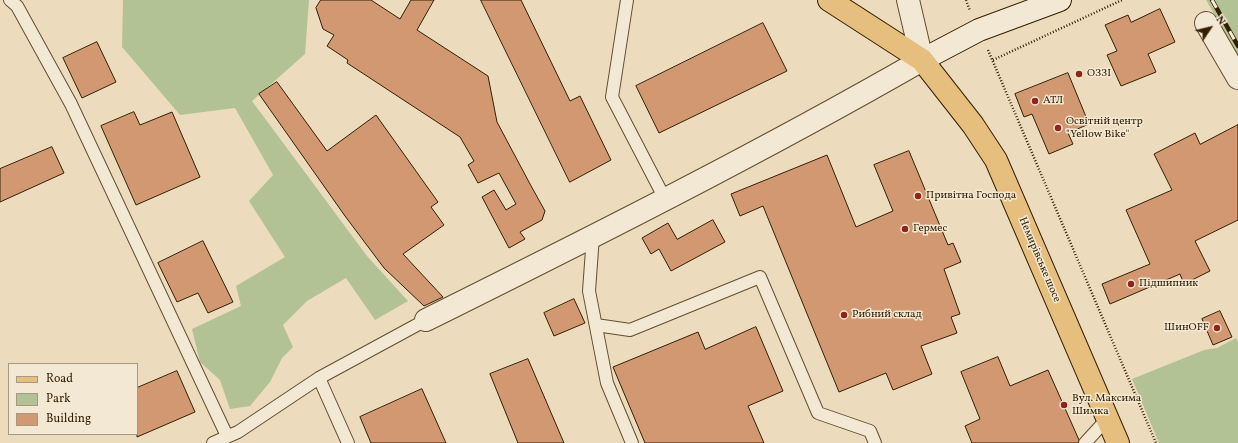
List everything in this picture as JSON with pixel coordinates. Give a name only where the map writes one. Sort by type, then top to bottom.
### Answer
[{"type":"main road","points":[[829,0],[922,60]]},
{"type":"main road","name":"Немирівське шосе","points":[[922,60],[973,125],[996,160],[1118,443]]},
{"type":"street","name":"Немирівське шосе","points":[[908,0],[922,60]]},
{"type":"street","points":[[426,320],[665,199],[979,30],[1060,0]]},
{"type":"street","points":[[1206,23],[1238,78]]},
{"type":"lane","points":[[10,0],[17,6],[70,104],[227,436]]},
{"type":"lane","points":[[627,0],[612,98],[665,199]]},
{"type":"lane","points":[[593,236],[589,290],[607,383],[632,443]]},
{"type":"lane","points":[[596,325],[630,330],[760,277],[818,413],[870,431],[874,443]]},
{"type":"lane","points":[[213,443],[238,432],[319,378],[426,320]]},
{"type":"lane","points":[[319,378],[348,443]]},
{"type":"lane","points":[[1085,443],[1107,419]]},
{"type":"path","points":[[1122,0],[993,60],[1156,443]]},
{"type":"green space","points":[[123,0],[309,0],[305,54],[252,101],[367,256],[408,301],[375,320],[346,278],[307,301],[283,325],[293,347],[282,358],[270,382],[250,406],[230,409],[220,380],[200,362],[192,329],[241,306],[236,286],[285,257],[249,201],[273,175],[235,108],[180,115],[122,47]]},
{"type":"green space","points":[[1206,0],[1211,0],[1238,46],[1238,56]]},
{"type":"green space","points":[[1213,0],[1238,0],[1238,44]]},
{"type":"green space","points":[[1236,338],[1238,342],[1238,443],[1159,443],[1132,379],[1204,350],[1217,348]]},
{"type":"building","points":[[321,0],[371,0],[400,19],[411,0],[434,0],[417,30],[488,76],[497,122],[545,211],[542,220],[520,232],[525,239],[509,248],[482,197],[494,190],[506,210],[516,204],[499,173],[478,183],[468,165],[474,161],[460,137],[347,63],[348,60],[327,46],[334,35],[323,29],[316,8]]},
{"type":"building","points":[[481,0],[521,0],[570,101],[580,96],[611,160],[570,182]]},
{"type":"building","points":[[1160,9],[1175,42],[1148,54],[1156,72],[1121,86],[1107,55],[1117,51],[1105,25],[1128,15],[1131,22]]},
{"type":"building","points":[[763,23],[787,71],[659,133],[636,86]]},
{"type":"building","points":[[97,42],[116,82],[82,98],[63,58]]},
{"type":"building","points":[[1068,73],[1089,124],[1068,133],[1073,144],[1049,154],[1032,114],[1024,117],[1015,94]]},
{"type":"building","points":[[277,82],[327,151],[376,115],[438,202],[431,207],[444,225],[403,254],[443,297],[424,306],[384,268],[345,216],[259,94]]},
{"type":"building","points":[[134,112],[140,125],[172,112],[200,177],[136,205],[101,126]]},
{"type":"building","points":[[1238,125],[1238,220],[1195,241],[1210,271],[1184,284],[1180,274],[1110,304],[1102,284],[1150,264],[1126,210],[1172,190],[1154,154],[1195,133],[1200,144]]},
{"type":"building","points":[[52,147],[64,173],[0,202],[0,169]]},
{"type":"building","points":[[909,151],[948,245],[953,243],[961,262],[944,269],[960,314],[951,317],[957,333],[921,346],[932,374],[893,390],[886,373],[839,392],[763,206],[740,216],[731,194],[827,155],[856,227],[893,211],[874,165]]},
{"type":"building","points":[[713,220],[725,242],[671,271],[659,249],[651,254],[642,238],[668,223],[677,239]]},
{"type":"building","points":[[203,241],[233,302],[208,313],[198,293],[177,302],[158,263]]},
{"type":"building","points":[[574,299],[585,323],[554,336],[544,313]]},
{"type":"building","name":"ШинOFF","points":[[1220,311],[1232,337],[1213,345],[1202,319]]},
{"type":"building","points":[[756,327],[783,391],[748,406],[764,443],[645,443],[613,367],[698,332],[705,349]]},
{"type":"building","points":[[998,357],[1010,386],[1048,370],[1079,440],[1078,443],[972,443],[965,426],[980,419],[961,372]]},
{"type":"building","points":[[528,359],[564,443],[518,443],[490,374]]},
{"type":"building","points":[[177,371],[195,412],[137,437],[138,388]]},
{"type":"building","points":[[422,389],[446,443],[371,443],[360,417]]},
{"type":"railway","points":[[1212,0],[1238,46]]},
{"type":"place","name":"ОЗЗІ","points":[[1079,74]]},
{"type":"place","name":"АТЛ","points":[[1035,101]]},
{"type":"place","name":"Освітній центр \"Yellow Bike\"","points":[[1058,128]]},
{"type":"place","name":"Привітна Господа","points":[[918,196]]},
{"type":"place","name":"Гермес","points":[[905,229]]},
{"type":"place","name":"Підшипник","points":[[1131,284]]},
{"type":"place","name":"Рибний склад","points":[[844,315]]},
{"type":"place","name":"ШинOFF","points":[[1217,328]]},
{"type":"place","name":"Вул. Максима Шимка","points":[[1064,405]]}]
